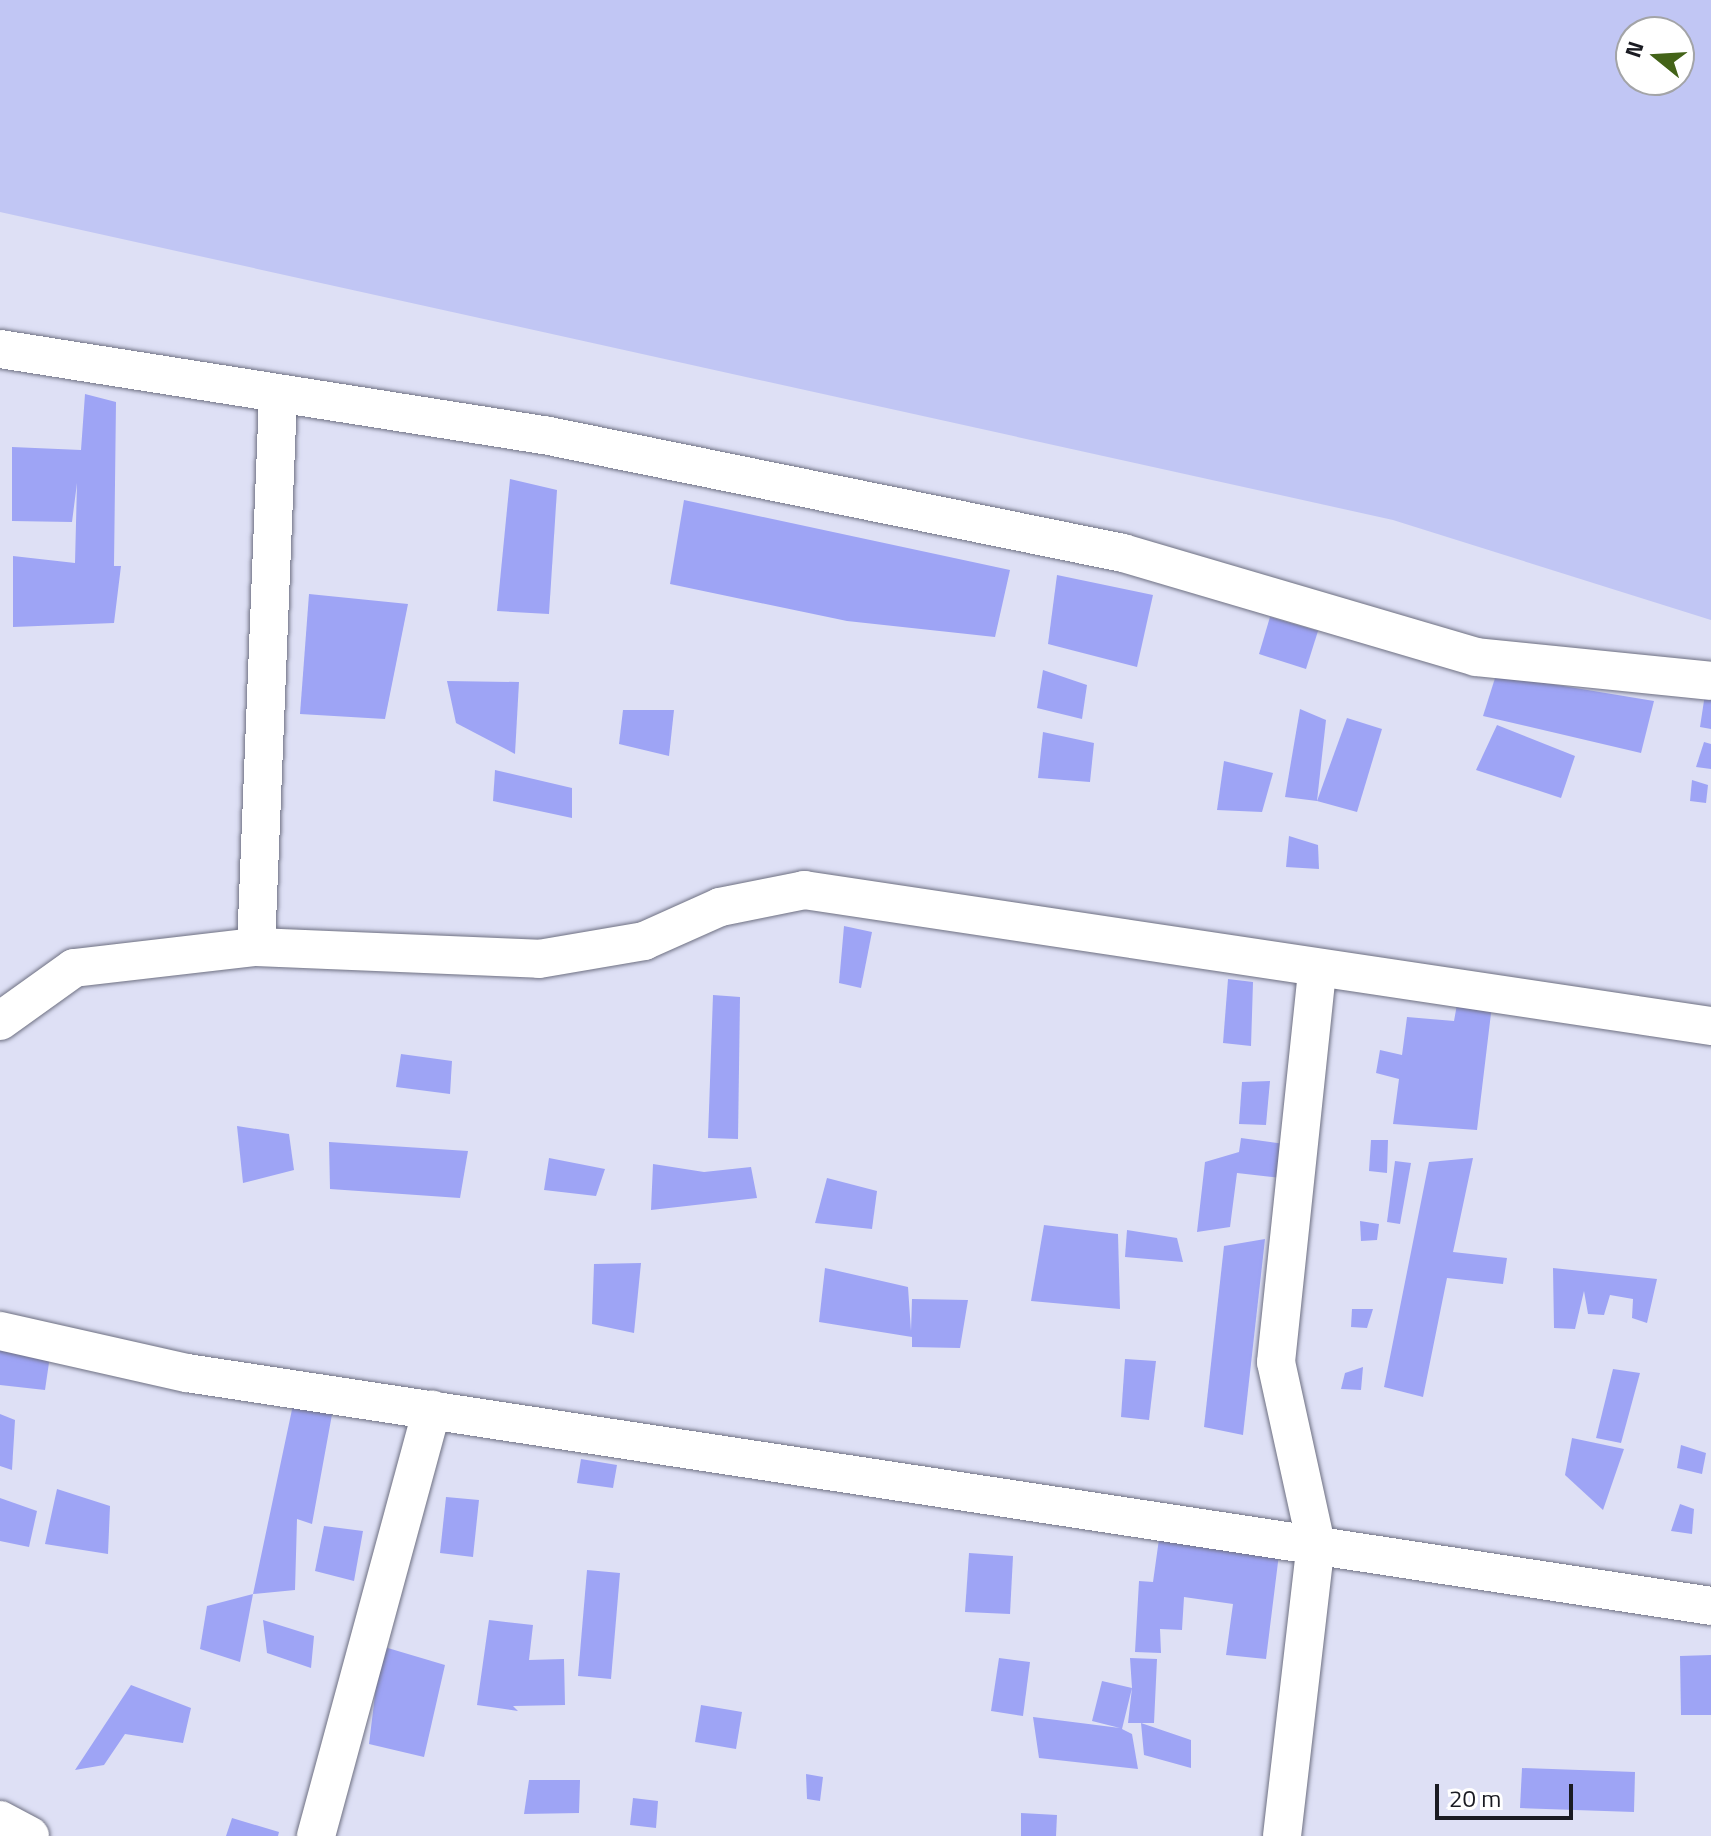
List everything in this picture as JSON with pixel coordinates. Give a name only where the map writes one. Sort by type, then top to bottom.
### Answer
[{"type":"street","points":[[0,349],[278,396],[549,436],[1123,553],[1476,657],[1711,681]]},
{"type":"street","points":[[256,947],[278,396]]},
{"type":"street","points":[[0,1021],[74,968],[256,947],[539,959],[644,941],[720,907],[804,890],[1317,969],[1427,978],[1711,1026]]},
{"type":"street","points":[[1282,1836],[1316,1544],[1276,1362],[1317,969]]},
{"type":"street","points":[[0,1331],[187,1373],[1711,1606]]},
{"type":"street","points":[[316,1836],[432,1409]]},
{"type":"street","points":[[0,1820],[30,1836]]},
{"type":"shaded area","points":[[0,0],[1711,0],[1711,620],[1393,520],[0,212]]},
{"type":"building","points":[[85,394],[116,402],[114,566],[121,566],[114,623],[13,627],[13,556],[75,563],[77,483],[72,522],[12,521],[12,447],[81,450]]},
{"type":"building","points":[[510,479],[557,490],[549,614],[497,611]]},
{"type":"building","points":[[684,500],[1010,570],[995,637],[847,621],[670,584]]},
{"type":"building","points":[[1057,575],[1153,595],[1137,667],[1048,644]]},
{"type":"building","points":[[309,594],[408,604],[385,719],[300,714]]},
{"type":"building","points":[[1270,617],[1318,631],[1306,669],[1259,654]]},
{"type":"building","points":[[1043,670],[1087,685],[1082,719],[1037,708]]},
{"type":"building","points":[[1496,675],[1654,701],[1641,753],[1483,716]]},
{"type":"building","points":[[447,681],[519,682],[515,754],[456,723]]},
{"type":"building","points":[[1705,694],[1711,695],[1711,729],[1700,727]]},
{"type":"building","points":[[1300,709],[1326,720],[1317,801],[1285,797]]},
{"type":"building","points":[[623,710],[674,710],[669,756],[619,744]]},
{"type":"building","points":[[1347,718],[1382,729],[1357,812],[1317,801]]},
{"type":"building","points":[[1497,725],[1575,756],[1561,798],[1476,770]]},
{"type":"building","points":[[1043,732],[1094,743],[1090,782],[1038,778]]},
{"type":"building","points":[[1704,742],[1711,744],[1711,769],[1696,767]]},
{"type":"building","points":[[1224,761],[1273,773],[1262,812],[1217,810]]},
{"type":"building","points":[[495,770],[572,788],[572,818],[493,801]]},
{"type":"building","points":[[1692,780],[1708,785],[1706,803],[1690,801]]},
{"type":"building","points":[[1289,836],[1318,845],[1319,869],[1286,867]]},
{"type":"building","points":[[844,926],[872,932],[861,988],[839,983]]},
{"type":"building","points":[[1228,979],[1253,982],[1251,1046],[1223,1043]]},
{"type":"building","points":[[713,995],[740,997],[738,1139],[708,1138]]},
{"type":"building","points":[[1458,999],[1492,1005],[1477,1130],[1393,1124],[1399,1079],[1376,1073],[1380,1050],[1402,1055],[1407,1017],[1454,1021]]},
{"type":"building","points":[[401,1054],[452,1061],[450,1094],[396,1087]]},
{"type":"building","points":[[1270,1081],[1266,1125],[1239,1124],[1242,1082]]},
{"type":"building","points":[[237,1126],[289,1134],[294,1170],[243,1183]]},
{"type":"building","points":[[1241,1138],[1292,1145],[1291,1179],[1237,1173],[1230,1227],[1197,1232],[1205,1162],[1239,1152]]},
{"type":"building","points":[[1371,1140],[1388,1140],[1387,1173],[1369,1171]]},
{"type":"building","points":[[329,1142],[468,1151],[460,1198],[330,1189]]},
{"type":"building","points":[[549,1158],[605,1169],[596,1196],[544,1190]]},
{"type":"building","points":[[1473,1158],[1453,1252],[1507,1258],[1503,1284],[1447,1278],[1423,1397],[1384,1387],[1429,1162]]},
{"type":"building","points":[[1395,1161],[1411,1163],[1400,1224],[1387,1222]]},
{"type":"building","points":[[653,1164],[704,1172],[751,1167],[757,1198],[651,1210]]},
{"type":"building","points":[[827,1178],[877,1191],[872,1229],[815,1223]]},
{"type":"building","points":[[1360,1221],[1379,1224],[1377,1240],[1361,1241]]},
{"type":"building","points":[[1044,1225],[1118,1234],[1120,1309],[1031,1301]]},
{"type":"building","points":[[1127,1230],[1177,1238],[1183,1262],[1125,1257]]},
{"type":"building","points":[[1265,1239],[1243,1435],[1204,1427],[1224,1246]]},
{"type":"building","points":[[641,1263],[634,1333],[592,1324],[594,1264]]},
{"type":"building","points":[[825,1268],[908,1287],[911,1331],[912,1299],[968,1300],[960,1348],[912,1347],[912,1337],[819,1322]]},
{"type":"building","points":[[1553,1268],[1657,1279],[1647,1323],[1632,1318],[1633,1299],[1610,1295],[1604,1315],[1588,1314],[1584,1291],[1575,1329],[1554,1328]]},
{"type":"building","points":[[1352,1309],[1373,1309],[1367,1328],[1351,1327]]},
{"type":"building","points":[[0,1343],[51,1349],[45,1390],[0,1385]]},
{"type":"building","points":[[1125,1359],[1156,1361],[1149,1420],[1121,1417]]},
{"type":"building","points":[[1363,1367],[1361,1390],[1341,1389],[1345,1373]]},
{"type":"building","points":[[1613,1369],[1640,1373],[1621,1443],[1596,1438]]},
{"type":"building","points":[[294,1400],[333,1409],[312,1524],[297,1519],[295,1590],[253,1594]]},
{"type":"building","points":[[0,1414],[15,1420],[12,1470],[0,1466]]},
{"type":"building","points":[[1572,1438],[1624,1449],[1603,1510],[1565,1475]]},
{"type":"building","points":[[1681,1445],[1706,1453],[1702,1474],[1677,1468]]},
{"type":"building","points":[[581,1459],[617,1465],[613,1488],[577,1483]]},
{"type":"building","points":[[57,1489],[110,1506],[108,1554],[45,1544]]},
{"type":"building","points":[[446,1497],[479,1500],[473,1557],[440,1553]]},
{"type":"building","points":[[0,1498],[37,1511],[29,1547],[0,1541]]},
{"type":"building","points":[[1680,1504],[1694,1509],[1692,1534],[1671,1531]]},
{"type":"building","points":[[324,1526],[363,1531],[354,1581],[315,1571]]},
{"type":"building","points":[[1159,1539],[1279,1554],[1266,1659],[1226,1655],[1233,1604],[1184,1597],[1182,1630],[1160,1629],[1161,1653],[1135,1652],[1139,1581],[1153,1582]]},
{"type":"building","points":[[969,1553],[1013,1556],[1010,1614],[965,1612]]},
{"type":"building","points":[[587,1570],[620,1573],[611,1679],[578,1676]]},
{"type":"building","points":[[253,1594],[240,1662],[200,1649],[207,1606]]},
{"type":"building","points":[[263,1620],[314,1636],[311,1668],[267,1653]]},
{"type":"building","points":[[489,1620],[533,1625],[529,1660],[564,1659],[565,1705],[513,1706],[518,1711],[477,1705]]},
{"type":"building","points":[[381,1646],[445,1665],[424,1757],[369,1744]]},
{"type":"building","points":[[1711,1655],[1711,1715],[1681,1715],[1680,1656]]},
{"type":"building","points":[[999,1658],[1030,1662],[1023,1716],[991,1711]]},
{"type":"building","points":[[1130,1658],[1157,1659],[1154,1723],[1128,1723],[1132,1688]]},
{"type":"building","points":[[1102,1681],[1132,1688],[1122,1729],[1132,1734],[1138,1769],[1039,1758],[1033,1717],[1120,1728],[1092,1721]]},
{"type":"building","points":[[131,1685],[191,1708],[183,1743],[125,1734],[104,1765],[75,1770]]},
{"type":"building","points":[[701,1705],[742,1712],[736,1749],[695,1742]]},
{"type":"building","points":[[1141,1723],[1191,1740],[1191,1768],[1144,1755]]},
{"type":"building","points":[[1522,1768],[1635,1772],[1634,1812],[1520,1808]]},
{"type":"building","points":[[806,1774],[823,1777],[820,1801],[807,1799]]},
{"type":"building","points":[[529,1780],[580,1780],[579,1813],[524,1814]]},
{"type":"building","points":[[633,1798],[658,1801],[656,1828],[630,1825]]},
{"type":"building","points":[[1021,1813],[1057,1815],[1056,1836],[1021,1836]]},
{"type":"building","points":[[232,1818],[279,1832],[278,1836],[226,1836]]}]
